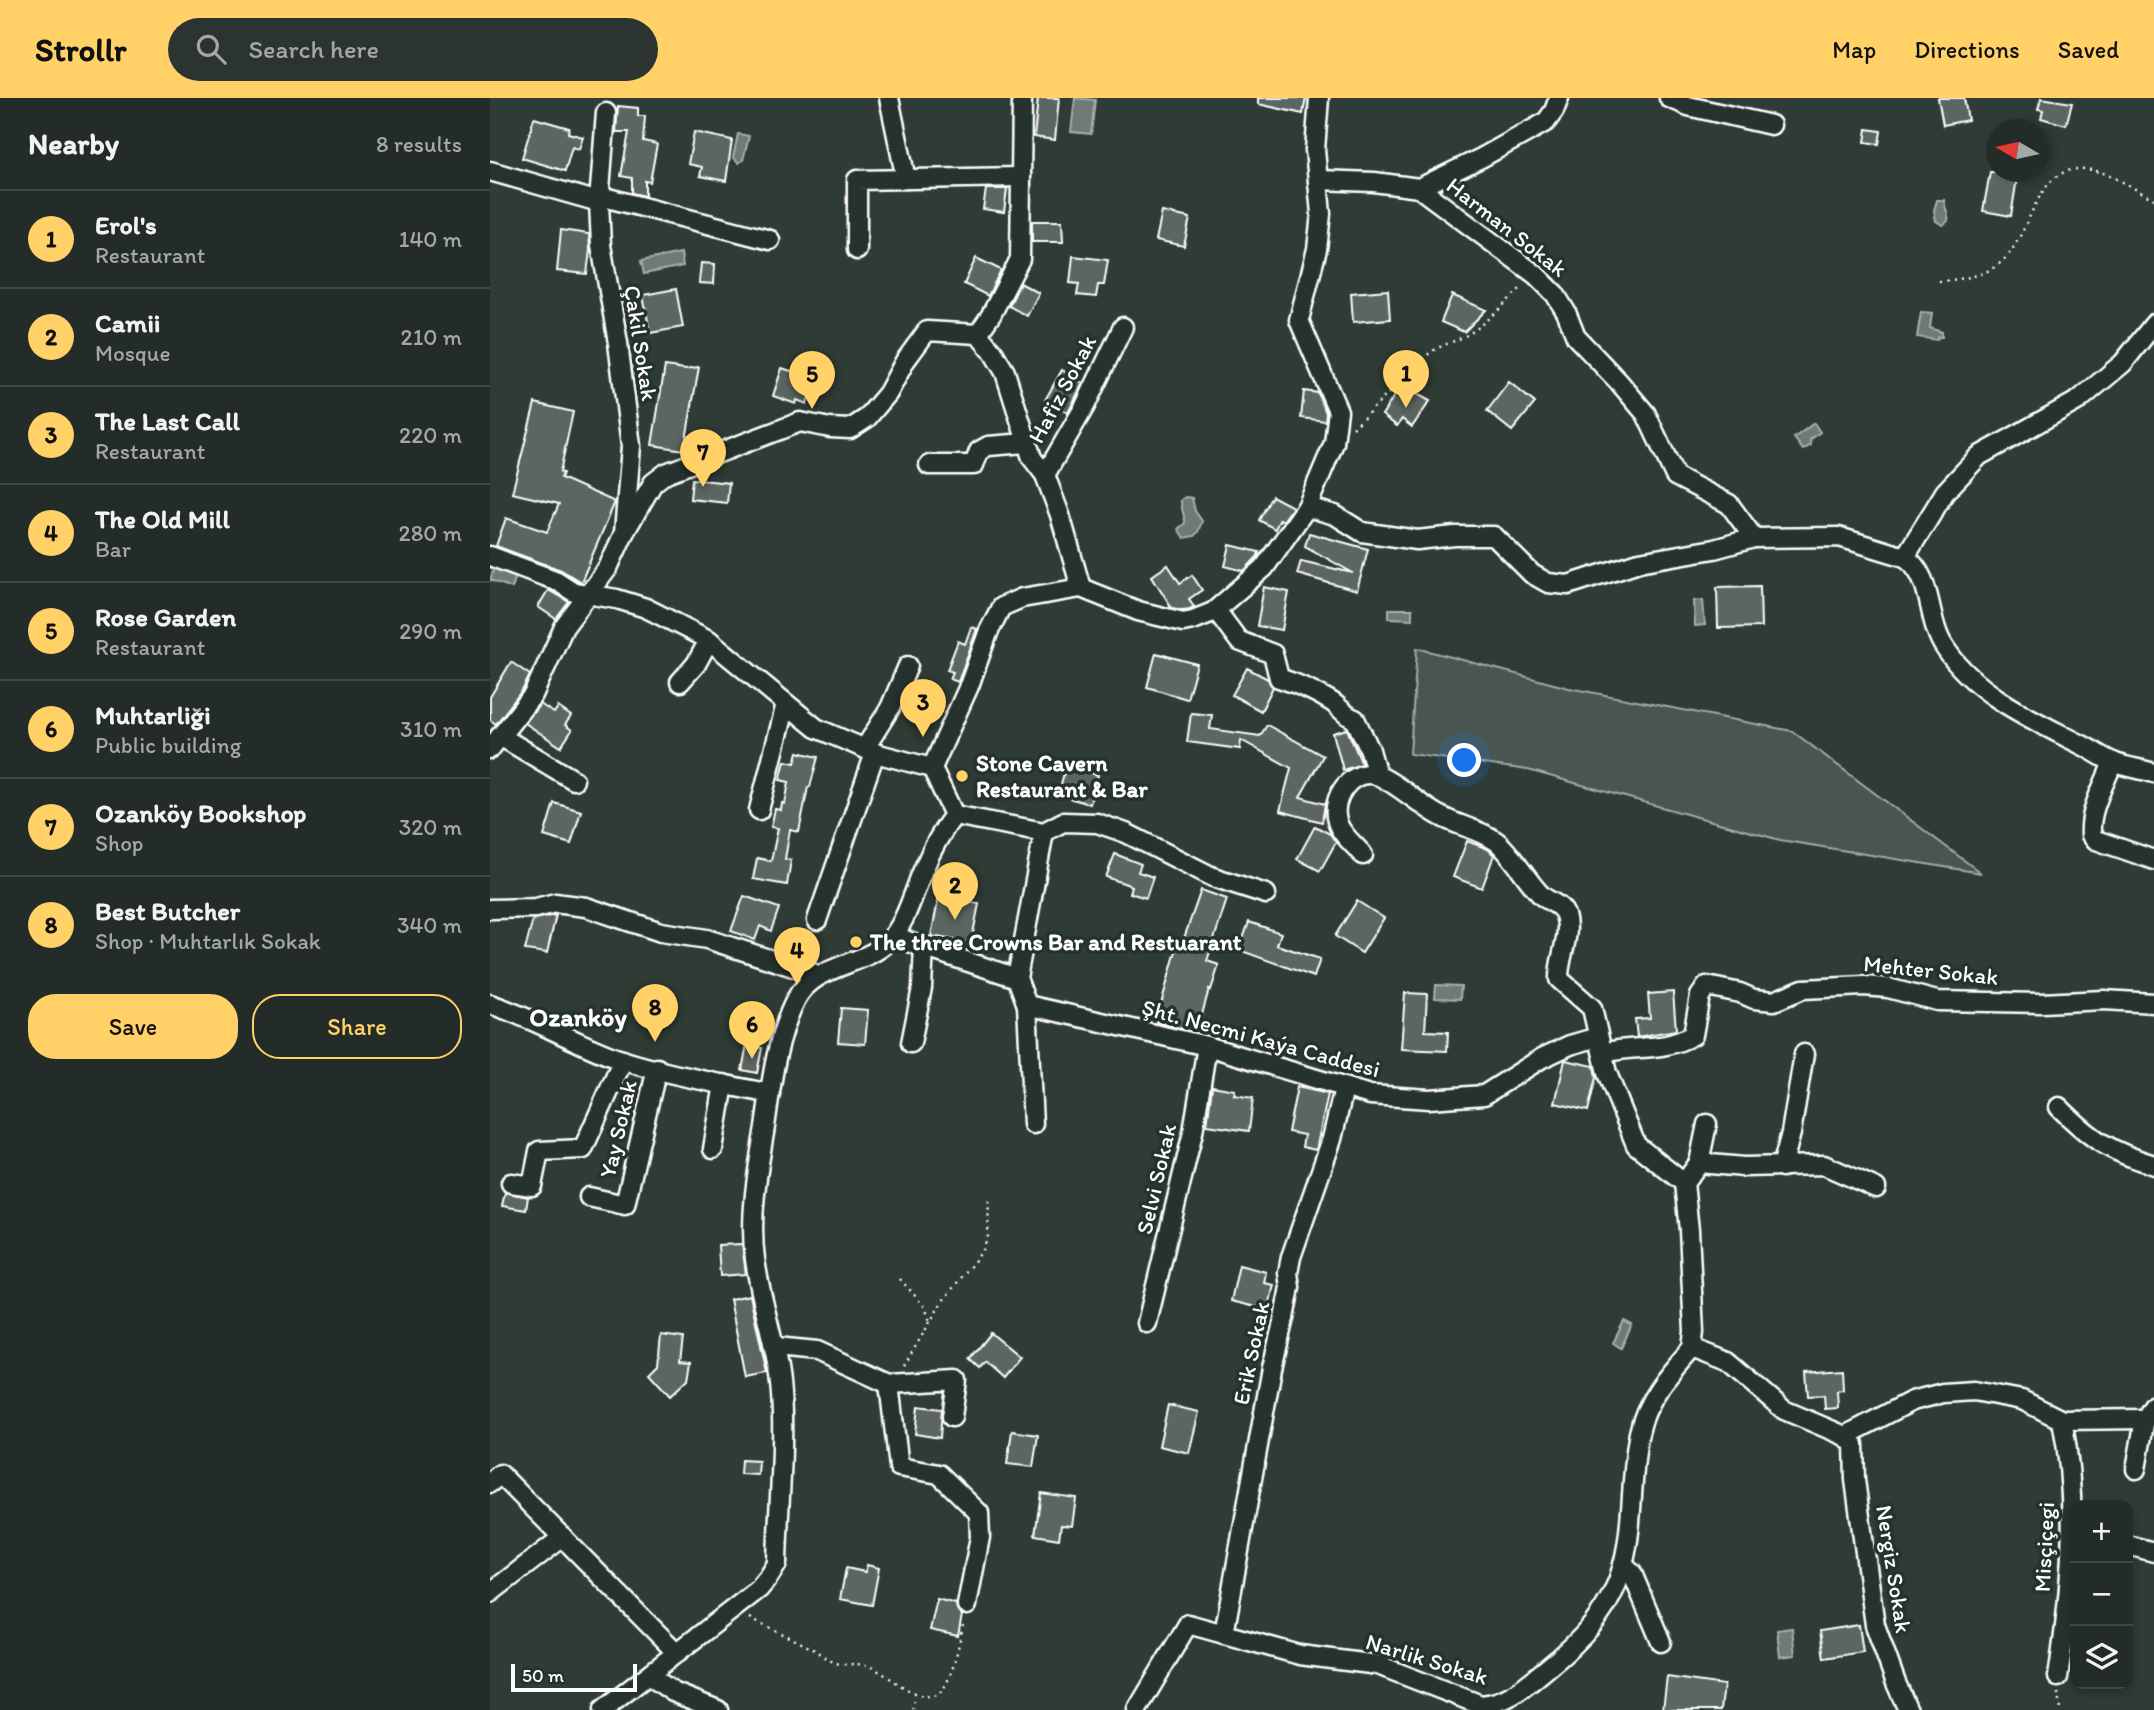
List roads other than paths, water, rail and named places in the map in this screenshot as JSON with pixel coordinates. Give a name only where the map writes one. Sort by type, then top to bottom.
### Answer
[{"type":"street","points":[[889,98],[906,179]]},
{"type":"street","points":[[978,334],[991,316],[1020,259],[1022,98]]},
{"type":"street","points":[[954,815],[932,768],[1001,607],[1022,598],[1081,588],[1138,611],[1183,622],[1216,610],[1264,568],[1307,507],[1334,443],[1342,409],[1299,320],[1317,249],[1321,214],[1319,180],[1315,168],[1319,98]]},
{"type":"street","points":[[1419,188],[1546,122],[1559,98]]},
{"type":"street","points":[[1669,98],[1688,106],[1771,125]]},
{"type":"street","name":"Çakil Sokak","points":[[495,743],[533,695],[564,627],[608,568],[624,533],[631,446],[618,343],[601,245],[599,199],[606,113]]},
{"type":"street","points":[[490,171],[770,240]]},
{"type":"street","points":[[857,250],[857,180],[1020,177]]},
{"type":"street","name":"Harman Sokak","points":[[1319,180],[1374,182],[1419,188],[1535,275],[1555,295],[1566,312],[1576,337],[1646,414],[1675,476],[1729,503],[1754,538]]},
{"type":"street","points":[[1905,556],[1945,492],[1979,456],[2079,400],[2123,363],[2154,324]]},
{"type":"street","name":"Hafiz Sokak","points":[[1045,475],[1085,406],[1123,327]]},
{"type":"street","points":[[624,533],[653,483],[666,473],[800,422],[850,429],[867,418],[887,393],[905,360],[927,331],[978,334],[1005,373],[1026,443],[1032,458],[1045,475],[1075,562],[1081,588]]},
{"type":"street","points":[[929,465],[974,465],[979,451],[988,446],[1026,443]]},
{"type":"street","points":[[1307,507],[1335,514],[1362,532],[1417,540],[1494,536],[1532,574],[1548,583],[1568,585],[1639,562],[1714,549],[1754,538],[1839,537],[1905,556],[1920,573],[1937,634],[1945,649],[1959,665],[1995,696],[2034,722],[2113,762],[2154,774]]},
{"type":"street","points":[[490,556],[557,581],[574,592],[617,598],[646,608],[709,640],[816,728],[870,751],[932,768]]},
{"type":"street","points":[[1216,610],[1239,641],[1273,654],[1279,678],[1313,690],[1336,705],[1345,716],[1354,719],[1370,750],[1377,775]]},
{"type":"street","points":[[680,682],[696,664],[709,640]]},
{"type":"street","points":[[817,920],[870,751],[908,666]]},
{"type":"street","points":[[759,810],[786,704]]},
{"type":"street","points":[[495,743],[573,780]]},
{"type":"street","points":[[2113,762],[2093,808],[2091,835],[2154,860]]},
{"type":"street","points":[[1363,855],[1340,830],[1335,810],[1342,789],[1349,782],[1365,775],[1377,775],[1441,816],[1497,841],[1543,897],[1557,904],[1563,911],[1566,920],[1559,979],[1592,1008],[1607,1073],[1636,1145],[1684,1183]]},
{"type":"street","points":[[954,815],[1044,832],[1063,822],[1097,823],[1126,833],[1213,877],[1266,894]]},
{"type":"street","points":[[603,1710],[759,1589],[777,1564],[782,1395],[776,1347],[760,1290],[754,1255],[758,1169],[776,1060],[797,998],[805,986],[818,975],[864,958],[888,943],[894,935],[936,843],[954,815]]},
{"type":"street","points":[[1033,1124],[1027,1005],[1017,978],[1044,832]]},
{"type":"street","points":[[490,909],[536,908],[555,903],[586,907],[661,932],[707,939],[818,975]]},
{"type":"street","points":[[894,935],[1017,978]]},
{"type":"street","points":[[911,1043],[922,988],[924,946]]},
{"type":"street","name":"Şht. Necmi Kaýa Caddesi","points":[[1027,1005],[1207,1046],[1370,1095],[1429,1098],[1485,1096],[1542,1058],[1570,1045],[1661,1048],[1676,1044],[1693,1035],[1700,996],[1707,986]]},
{"type":"street","name":"Mehter Sokak","points":[[1707,986],[1754,999],[1774,1001],[1803,989],[1864,986],[1888,988],[1937,1000],[2042,1003],[2104,1000],[2154,1003]]},
{"type":"street","points":[[490,1004],[531,1019],[622,1060],[770,1094]]},
{"type":"street","name":"Selvi Sokak","points":[[1147,1323],[1193,1132],[1207,1046]]},
{"type":"street","points":[[1782,1167],[1791,1133],[1804,1054]]},
{"type":"street","points":[[511,1183],[532,1186],[539,1151],[583,1149],[622,1060]]},
{"type":"street","name":"Yay Sokak","points":[[589,1198],[625,1205],[657,1068]]},
{"type":"street","points":[[713,1149],[724,1084]]},
{"type":"street","name":"Erik Sokak","points":[[1224,1634],[1269,1380],[1290,1286],[1288,1273],[1291,1257],[1332,1139],[1344,1088]]},
{"type":"street","points":[[2059,1107],[2099,1143],[2113,1151],[2154,1165]]},
{"type":"street","points":[[1707,1124],[1699,1163],[1684,1183],[1689,1230],[1693,1340],[1728,1362],[1784,1410],[1845,1436],[1912,1401],[1942,1393],[1974,1391],[2022,1399],[2062,1420],[2150,1412],[2136,1469]]},
{"type":"street","points":[[1699,1163],[1736,1167],[1824,1166],[1876,1188]]},
{"type":"street","name":"Narlik Sokak","points":[[1137,1710],[1188,1625],[1300,1655],[1378,1665],[1481,1705],[1496,1704],[1512,1696],[1555,1662],[1597,1621],[1612,1597],[1623,1564],[1639,1431],[1661,1384],[1693,1340]]},
{"type":"street","points":[[776,1347],[817,1351],[891,1384],[957,1380],[952,1417]]},
{"type":"street","points":[[891,1384],[899,1467],[939,1474],[979,1513],[980,1537],[967,1605]]},
{"type":"street","name":"Misçiçegi","points":[[2062,1420],[2068,1448],[2072,1500]]},
{"type":"street","name":"Nergiz Sokak","points":[[1845,1436],[1854,1444],[1855,1480],[1875,1625],[1908,1710]]},
{"type":"street","points":[[490,1483],[500,1474],[676,1652]]},
{"type":"street","points":[[490,1593],[563,1537]]},
{"type":"street","points":[[2133,1546],[2154,1552]]},
{"type":"street","name":"Misçiçegi","points":[[2059,1677],[2070,1563]]},
{"type":"street","points":[[1623,1564],[1632,1573],[1661,1642]]},
{"type":"street","points":[[655,1670],[673,1692],[718,1710]]},
{"type":"place","name":"Erol's","points":[[1406,408]]},
{"type":"place","name":"Rose Garden","points":[[812,409]]},
{"type":"place","name":"Ozanköy Bookshop","points":[[703,487]]},
{"type":"place","name":"The Last Call","points":[[923,737]]},
{"type":"place","name":"Stone Cavern Restaurant & Bar","points":[[962,776]]},
{"type":"place","name":"Camii","points":[[955,920]]},
{"type":"place","name":"The three Crowns Bar and Restuarant","points":[[856,942]]},
{"type":"place","name":"The Old Mill","points":[[797,985]]},
{"type":"place","name":"Best Butcher","points":[[655,1042]]},
{"type":"place","name":"Muhtarliği","points":[[752,1059]]},
{"type":"district","name":"Ozanköy","points":[[578,1017]]}]
